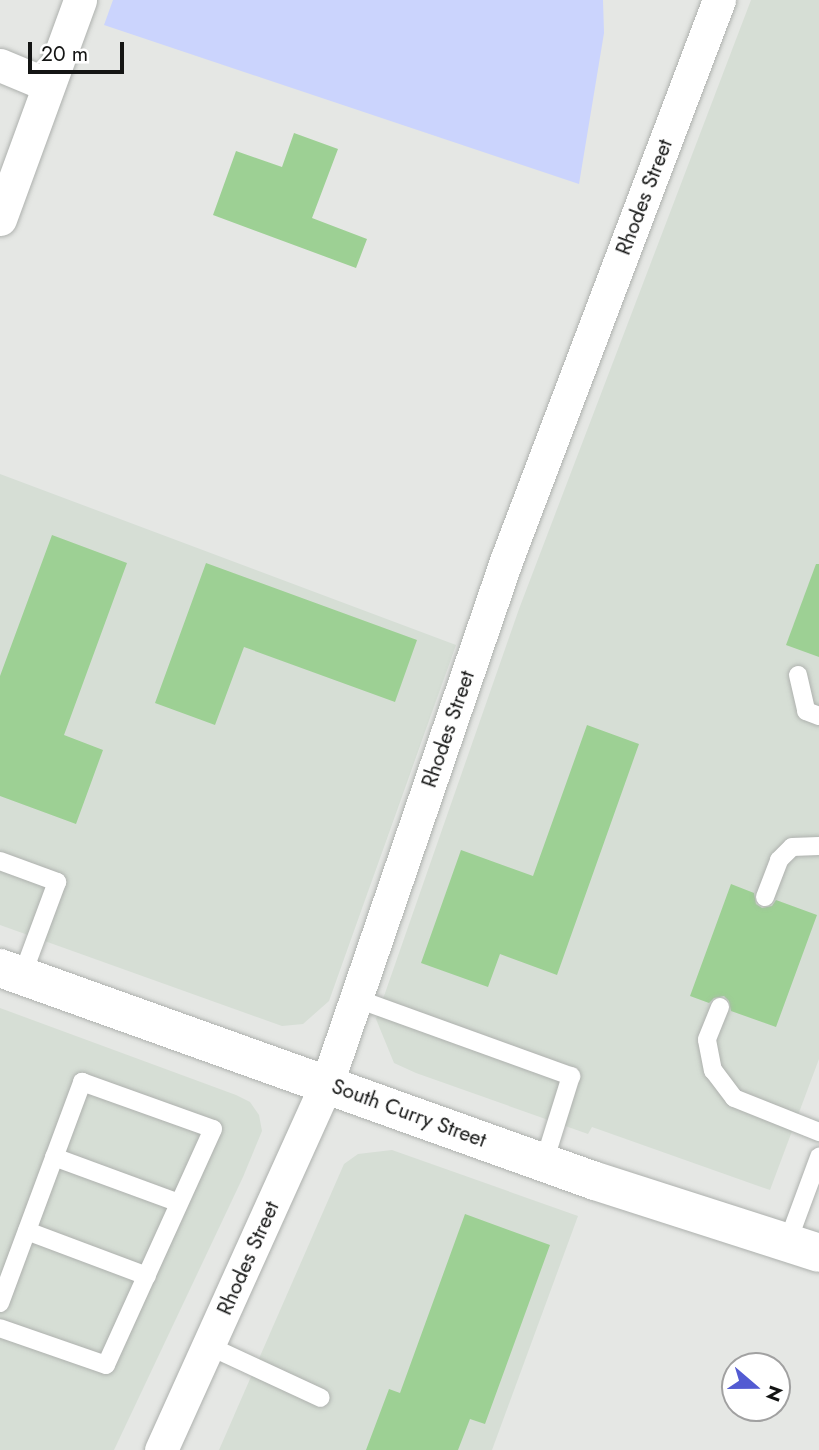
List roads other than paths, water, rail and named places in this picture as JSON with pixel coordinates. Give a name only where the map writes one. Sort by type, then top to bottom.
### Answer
[{"type":"street","points":[[0,219],[80,0]]},
{"type":"street","name":"Rhodes Street","points":[[162,1450],[327,1083],[506,561],[719,0]]},
{"type":"street","points":[[0,65],[48,85]]},
{"type":"street","name":"South Curry Street","points":[[11,972],[544,1162],[688,1212],[803,1247]]},
{"type":"lane","points":[[798,675],[806,711],[819,716]]},
{"type":"lane","points":[[765,897],[779,860],[792,846],[819,846]]},
{"type":"lane","points":[[0,861],[57,882],[11,972]]},
{"type":"lane","points":[[355,998],[571,1076],[544,1162]]},
{"type":"lane","points":[[720,1007],[707,1040],[713,1070],[734,1098],[819,1132]]},
{"type":"lane","points":[[0,1303],[82,1082],[212,1129],[106,1365],[0,1328]]},
{"type":"lane","points":[[54,1157],[179,1203]]},
{"type":"lane","points":[[803,1247],[819,1157]]},
{"type":"lane","points":[[27,1231],[147,1276]]},
{"type":"lane","points":[[209,1346],[321,1398]]}]
